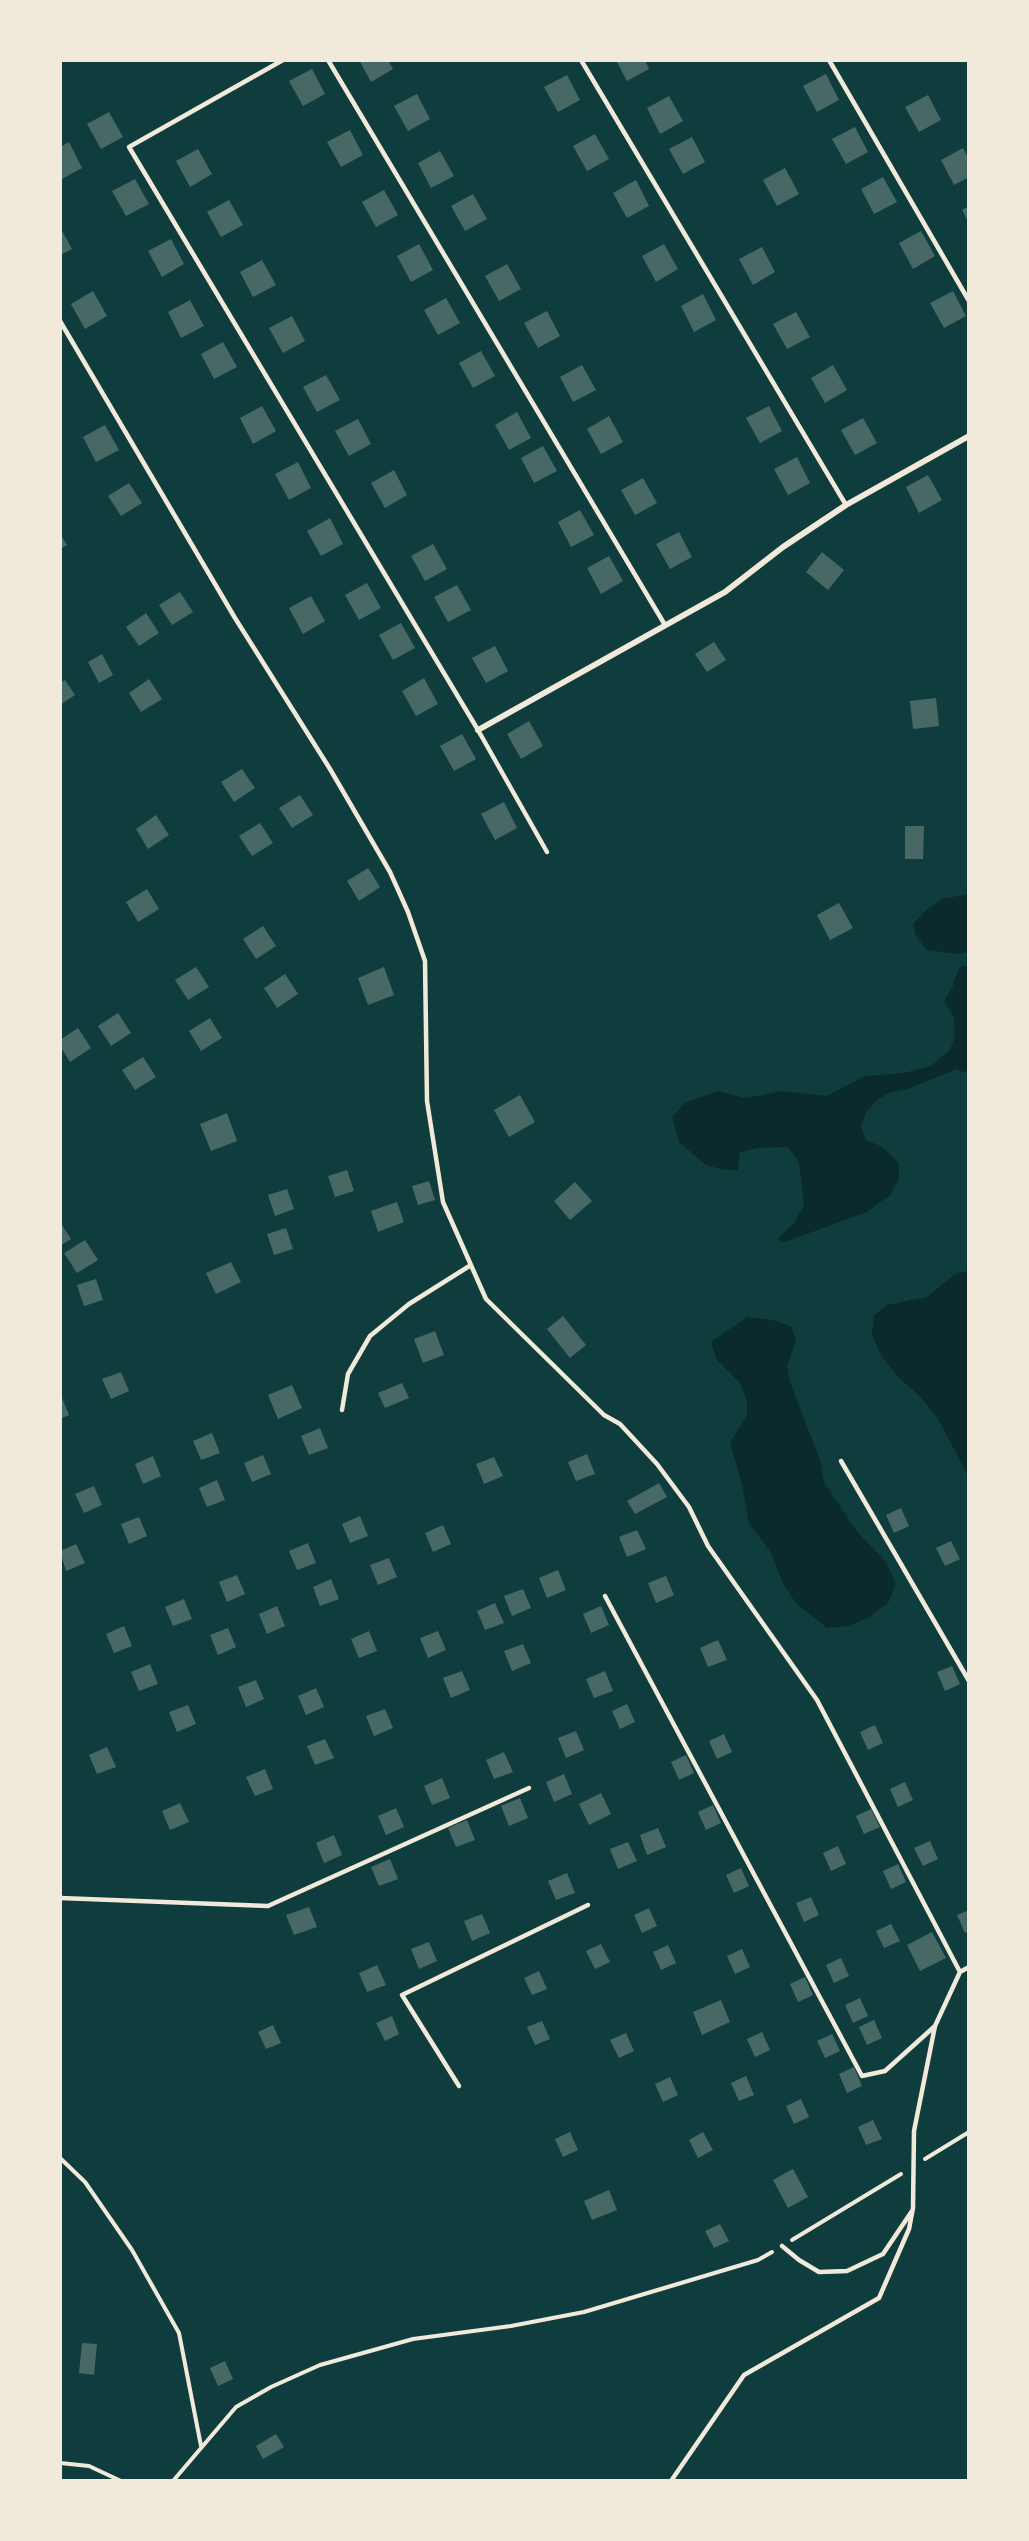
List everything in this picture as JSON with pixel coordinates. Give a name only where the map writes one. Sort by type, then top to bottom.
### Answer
[{"type":"street","points":[[478,730],[725,592],[783,548],[846,505],[969,436]]},
{"type":"lane","points":[[283,60],[129,147],[478,730],[547,852]]},
{"type":"lane","points":[[328,60],[665,625]]},
{"type":"lane","points":[[581,60],[846,505]]},
{"type":"lane","points":[[829,60],[969,301]]},
{"type":"lane","points":[[60,321],[235,618],[330,768],[390,872],[408,912],[425,961],[427,1101],[443,1202],[486,1299],[604,1415],[620,1424],[657,1464],[689,1507],[708,1546],[817,1700],[960,1972]]},
{"type":"lane","points":[[342,1410],[348,1374],[370,1336],[409,1304],[471,1265]]},
{"type":"lane","points":[[841,1461],[969,1681]]},
{"type":"lane","points":[[605,1596],[862,2076],[885,2071],[936,2026]]},
{"type":"lane","points":[[60,1898],[268,1906],[529,1788]]},
{"type":"lane","points":[[459,2086],[402,1995],[588,1905]]},
{"type":"lane","points":[[671,2481],[744,2375],[879,2298],[909,2229],[913,2208],[914,2131],[936,2026],[960,1972],[969,1967]]},
{"type":"lane","points":[[782,2246],[819,2272],[847,2271],[883,2254],[913,2208]]},
{"type":"path","points":[[173,2481],[236,2407],[271,2387],[320,2366],[413,2339],[511,2326],[584,2312],[758,2260],[969,2132]]},
{"type":"path","points":[[60,2158],[85,2182],[132,2250],[179,2332],[202,2447]]},
{"type":"path","points":[[60,2463],[89,2466],[121,2481]]},
{"type":"water","points":[[969,894],[969,952],[957,954],[927,950],[916,936],[913,924],[928,908],[942,899]]},
{"type":"water","points":[[969,965],[969,1071],[963,1072],[957,1069],[910,1088],[888,1093],[866,1112],[861,1127],[866,1140],[881,1146],[899,1163],[899,1178],[891,1194],[867,1212],[782,1243],[778,1238],[795,1222],[804,1204],[799,1162],[788,1147],[757,1148],[740,1152],[738,1170],[725,1170],[706,1165],[679,1142],[672,1117],[685,1103],[718,1091],[746,1098],[782,1091],[827,1096],[865,1076],[904,1073],[931,1066],[950,1050],[955,1036],[954,1018],[944,1001],[952,988],[959,967]]},
{"type":"water","points":[[969,1271],[969,1477],[938,1419],[921,1397],[898,1377],[882,1357],[872,1335],[874,1315],[887,1305],[927,1297],[956,1273]]},
{"type":"water","points":[[747,1317],[772,1320],[791,1326],[796,1341],[787,1366],[790,1382],[820,1460],[824,1482],[858,1533],[886,1562],[896,1584],[888,1603],[868,1618],[848,1626],[827,1628],[796,1603],[783,1584],[771,1553],[749,1523],[742,1484],[730,1443],[747,1415],[747,1401],[740,1383],[717,1360],[711,1342]]},
{"type":"building","points":[[359,60],[388,60],[393,69],[371,82]]},
{"type":"building","points":[[616,60],[645,60],[649,69],[627,81]]},
{"type":"building","points":[[312,69],[325,94],[303,106],[289,81]]},
{"type":"building","points":[[826,74],[839,100],[817,112],[803,86]]},
{"type":"building","points":[[567,75],[580,100],[558,112],[544,87]]},
{"type":"building","points":[[417,94],[430,119],[408,131],[394,106]]},
{"type":"building","points":[[928,95],[941,120],[919,132],[905,107]]},
{"type":"building","points":[[669,96],[683,121],[660,134],[647,108]]},
{"type":"building","points":[[109,112],[123,137],[101,149],[87,124]]},
{"type":"building","points":[[855,127],[868,152],[846,164],[832,139]]},
{"type":"building","points":[[350,130],[363,155],[341,167],[327,142]]},
{"type":"building","points":[[595,134],[609,159],[587,171],[573,146]]},
{"type":"building","points":[[692,137],[705,162],[683,174],[669,149]]},
{"type":"building","points":[[69,142],[82,168],[60,180],[60,147]]},
{"type":"building","points":[[963,148],[969,159],[969,177],[954,185],[941,160]]},
{"type":"building","points":[[198,149],[212,174],[190,187],[176,161]]},
{"type":"building","points":[[440,151],[454,176],[431,188],[418,163]]},
{"type":"building","points":[[785,168],[799,194],[777,206],[763,180]]},
{"type":"building","points":[[883,177],[897,202],[874,214],[861,189]]},
{"type":"building","points":[[135,179],[149,204],[126,216],[112,191]]},
{"type":"building","points":[[636,180],[649,206],[627,218],[613,193]]},
{"type":"building","points":[[384,190],[398,215],[376,227],[362,202]]},
{"type":"building","points":[[473,194],[487,219],[465,231],[451,206]]},
{"type":"building","points":[[229,200],[243,225],[221,237],[207,212]]},
{"type":"building","points":[[969,206],[969,223],[962,210]]},
{"type":"building","points":[[60,227],[72,249],[60,255]]},
{"type":"building","points":[[921,231],[935,256],[913,269],[899,243]]},
{"type":"building","points":[[171,239],[184,264],[162,277],[148,251]]},
{"type":"building","points":[[419,244],[433,270],[411,282],[397,256]]},
{"type":"building","points":[[664,244],[678,269],[656,282],[642,256]]},
{"type":"building","points":[[762,247],[775,272],[753,285],[739,259]]},
{"type":"building","points":[[262,260],[276,285],[253,297],[240,272]]},
{"type":"building","points":[[507,264],[521,289],[499,301],[485,276]]},
{"type":"building","points":[[93,291],[107,316],[85,329],[71,304]]},
{"type":"building","points":[[953,291],[966,316],[944,328],[930,303]]},
{"type":"building","points":[[703,294],[716,320],[694,332],[681,306]]},
{"type":"building","points":[[446,298],[460,323],[438,335],[424,310]]},
{"type":"building","points":[[190,300],[204,326],[181,338],[168,312]]},
{"type":"building","points":[[547,311],[560,336],[538,348],[524,323]]},
{"type":"building","points":[[796,312],[810,337],[787,349],[773,324]]},
{"type":"building","points":[[292,316],[305,341],[283,353],[269,328]]},
{"type":"building","points":[[223,342],[237,367],[214,379],[201,354]]},
{"type":"building","points":[[481,351],[495,376],[473,388],[459,363]]},
{"type":"building","points":[[582,365],[596,390],[573,402],[560,377]]},
{"type":"building","points":[[833,365],[847,390],[825,403],[811,378]]},
{"type":"building","points":[[326,375],[340,400],[317,412],[303,387]]},
{"type":"building","points":[[262,406],[276,431],[253,444],[240,418]]},
{"type":"building","points":[[769,406],[782,431],[760,443],[746,418]]},
{"type":"building","points":[[517,412],[531,438],[509,450],[495,425]]},
{"type":"building","points":[[609,416],[623,442],[601,454],[587,429]]},
{"type":"building","points":[[863,418],[877,443],[855,455],[841,430]]},
{"type":"building","points":[[358,419],[371,444],[349,456],[335,431]]},
{"type":"building","points":[[105,425],[119,450],[96,462],[83,437]]},
{"type":"building","points":[[543,446],[557,471],[534,483],[521,458]]},
{"type":"building","points":[[797,457],[810,483],[788,495],[774,469]]},
{"type":"building","points":[[298,462],[311,488],[289,500],[275,474]]},
{"type":"building","points":[[394,470],[407,495],[385,508],[371,483]]},
{"type":"building","points":[[928,475],[942,500],[919,513],[906,487]]},
{"type":"building","points":[[643,478],[657,503],[635,515],[621,490]]},
{"type":"building","points":[[129,483],[142,503],[121,516],[108,496]]},
{"type":"building","points":[[580,510],[594,535],[571,547],[558,522]]},
{"type":"building","points":[[330,518],[343,544],[321,556],[307,531]]},
{"type":"building","points":[[679,532],[692,557],[670,569],[656,544]]},
{"type":"building","points":[[60,534],[67,545],[60,549]]},
{"type":"building","points":[[433,544],[447,569],[425,581],[411,556]]},
{"type":"building","points":[[822,552],[844,570],[828,590],[806,572]]},
{"type":"building","points":[[609,556],[623,581],[601,594],[587,568]]},
{"type":"building","points":[[367,583],[381,608],[359,620],[345,595]]},
{"type":"building","points":[[457,585],[471,610],[448,622],[434,597]]},
{"type":"building","points":[[180,592],[193,612],[172,625],[159,605]]},
{"type":"building","points":[[311,596],[325,621],[303,634],[289,608]]},
{"type":"building","points":[[146,613],[159,633],[139,646],[126,627]]},
{"type":"building","points":[[401,623],[415,648],[393,660],[379,635]]},
{"type":"building","points":[[714,642],[726,660],[707,672],[695,654]]},
{"type":"building","points":[[495,646],[508,671],[486,683],[472,658]]},
{"type":"building","points":[[102,654],[113,675],[99,683],[88,662]]},
{"type":"building","points":[[424,678],[438,704],[416,716],[402,691]]},
{"type":"building","points":[[149,679],[162,699],[141,712],[129,693]]},
{"type":"building","points":[[65,680],[75,695],[60,705],[60,683]]},
{"type":"building","points":[[936,698],[939,726],[913,729],[910,701]]},
{"type":"building","points":[[529,721],[543,746],[521,759],[507,734]]},
{"type":"building","points":[[462,734],[476,759],[454,771],[440,746]]},
{"type":"building","points":[[242,769],[255,788],[234,802],[221,782]]},
{"type":"building","points":[[300,795],[313,815],[292,828],[279,808]]},
{"type":"building","points":[[504,802],[517,828],[495,840],[481,814]]},
{"type":"building","points":[[156,815],[169,835],[148,849],[136,829]]},
{"type":"building","points":[[260,823],[273,843],[252,856],[239,836]]},
{"type":"building","points":[[905,826],[924,826],[923,859],[905,859]]},
{"type":"building","points":[[368,868],[380,887],[359,901],[347,881]]},
{"type":"building","points":[[147,889],[159,909],[138,922],[126,902]]},
{"type":"building","points":[[839,903],[853,928],[830,940],[817,915]]},
{"type":"building","points":[[263,926],[276,946],[256,959],[243,939]]},
{"type":"building","points":[[196,967],[209,987],[188,1000],[175,980]]},
{"type":"building","points":[[384,967],[394,995],[368,1005],[358,978]]},
{"type":"building","points":[[285,974],[298,994],[277,1008],[264,988]]},
{"type":"building","points":[[118,1013],[131,1033],[111,1046],[98,1026]]},
{"type":"building","points":[[210,1018],[222,1038],[201,1051],[189,1031]]},
{"type":"building","points":[[78,1028],[91,1048],[70,1062],[60,1046],[60,1040]]},
{"type":"building","points":[[143,1057],[156,1077],[135,1090],[122,1070]]},
{"type":"building","points":[[520,1095],[535,1122],[509,1137],[494,1110]]},
{"type":"building","points":[[227,1113],[237,1141],[211,1151],[200,1124]]},
{"type":"building","points":[[347,1170],[354,1191],[335,1197],[328,1176]]},
{"type":"building","points":[[429,1181],[435,1200],[418,1205],[412,1186]]},
{"type":"building","points":[[575,1182],[592,1201],[570,1220],[554,1201]]},
{"type":"building","points":[[287,1189],[294,1209],[275,1216],[268,1195]]},
{"type":"building","points":[[397,1202],[404,1222],[378,1232],[371,1211]]},
{"type":"building","points":[[60,1222],[71,1239],[60,1246]]},
{"type":"building","points":[[286,1228],[293,1249],[274,1255],[267,1234]]},
{"type":"building","points":[[85,1240],[98,1260],[77,1273],[64,1253]]},
{"type":"building","points":[[231,1262],[241,1282],[216,1294],[206,1273]]},
{"type":"building","points":[[96,1279],[103,1300],[84,1306],[77,1285]]},
{"type":"building","points":[[563,1316],[586,1345],[570,1358],[547,1329]]},
{"type":"building","points":[[435,1331],[444,1355],[423,1363],[414,1339]]},
{"type":"building","points":[[121,1372],[129,1391],[111,1399],[102,1379]]},
{"type":"building","points":[[402,1383],[409,1398],[385,1408],[378,1393]]},
{"type":"building","points":[[292,1385],[302,1408],[278,1419],[268,1395]]},
{"type":"building","points":[[60,1393],[69,1415],[60,1419]]},
{"type":"building","points":[[320,1428],[328,1448],[309,1455],[301,1436]]},
{"type":"building","points":[[212,1433],[220,1453],[201,1460],[193,1441]]},
{"type":"building","points":[[587,1454],[595,1474],[576,1481],[568,1462]]},
{"type":"building","points":[[263,1455],[271,1474],[252,1482],[244,1463]]},
{"type":"building","points":[[153,1456],[161,1476],[143,1484],[135,1464]]},
{"type":"building","points":[[494,1457],[503,1476],[484,1484],[476,1464]]},
{"type":"building","points":[[217,1480],[225,1500],[207,1507],[199,1488]]},
{"type":"building","points":[[659,1483],[667,1497],[635,1514],[627,1501]]},
{"type":"building","points":[[94,1486],[102,1505],[84,1513],[75,1494]]},
{"type":"building","points":[[901,1508],[909,1526],[894,1533],[886,1515]]},
{"type":"building","points":[[360,1516],[368,1536],[350,1543],[342,1524]]},
{"type":"building","points":[[139,1517],[147,1536],[129,1544],[121,1524]]},
{"type":"building","points":[[443,1525],[451,1544],[433,1552],[425,1533]]},
{"type":"building","points":[[637,1530],[646,1549],[627,1557],[619,1537]]},
{"type":"building","points":[[951,1541],[960,1559],[945,1566],[936,1548]]},
{"type":"building","points":[[308,1543],[316,1563],[297,1570],[289,1551]]},
{"type":"building","points":[[76,1544],[85,1563],[66,1571],[60,1551]]},
{"type":"building","points":[[389,1558],[397,1577],[378,1585],[370,1565]]},
{"type":"building","points":[[558,1570],[566,1590],[547,1598],[539,1578]]},
{"type":"building","points":[[237,1575],[245,1594],[227,1602],[219,1582]]},
{"type":"building","points":[[666,1576],[674,1595],[656,1603],[648,1583]]},
{"type":"building","points":[[331,1579],[339,1599],[320,1606],[313,1587]]},
{"type":"building","points":[[523,1589],[531,1608],[512,1616],[504,1596]]},
{"type":"building","points":[[184,1599],[192,1619],[173,1626],[165,1607]]},
{"type":"building","points":[[495,1603],[504,1623],[485,1630],[477,1611]]},
{"type":"building","points":[[277,1606],[285,1626],[267,1634],[259,1614]]},
{"type":"building","points":[[601,1606],[609,1625],[591,1633],[583,1614]]},
{"type":"building","points":[[124,1626],[132,1646],[114,1653],[106,1634]]},
{"type":"building","points":[[228,1628],[236,1647],[218,1655],[210,1635]]},
{"type":"building","points":[[369,1631],[377,1651],[359,1658],[351,1639]]},
{"type":"building","points":[[438,1631],[446,1650],[428,1658],[420,1638]]},
{"type":"building","points":[[718,1640],[727,1660],[708,1667],[700,1648]]},
{"type":"building","points":[[523,1644],[531,1663],[512,1671],[504,1651]]},
{"type":"building","points":[[150,1664],[158,1684],[139,1691],[131,1672]]},
{"type":"building","points":[[952,1666],[960,1684],[945,1691],[937,1672]]},
{"type":"building","points":[[462,1671],[470,1690],[451,1698],[443,1678]]},
{"type":"building","points":[[605,1671],[613,1691],[594,1698],[586,1679]]},
{"type":"building","points":[[256,1680],[264,1699],[246,1707],[238,1687]]},
{"type":"building","points":[[316,1688],[324,1707],[306,1715],[298,1696]]},
{"type":"building","points":[[627,1704],[635,1722],[620,1729],[612,1711]]},
{"type":"building","points":[[188,1705],[196,1724],[177,1732],[169,1712]]},
{"type":"building","points":[[385,1709],[393,1728],[374,1736],[366,1716]]},
{"type":"building","points":[[875,1725],[883,1743],[868,1750],[860,1732]]},
{"type":"building","points":[[576,1731],[584,1750],[566,1758],[558,1738]]},
{"type":"building","points":[[724,1734],[732,1752],[717,1759],[709,1741]]},
{"type":"building","points":[[325,1739],[334,1758],[315,1765],[307,1746]]},
{"type":"building","points":[[107,1747],[116,1767],[97,1774],[89,1755]]},
{"type":"building","points":[[504,1752],[513,1772],[494,1779],[486,1760]]},
{"type":"building","points":[[686,1755],[694,1773],[679,1780],[671,1762]]},
{"type":"building","points":[[265,1769],[273,1789],[255,1796],[246,1777]]},
{"type":"building","points":[[564,1774],[572,1794],[554,1802],[546,1782]]},
{"type":"building","points":[[442,1778],[450,1798],[432,1805],[424,1786]]},
{"type":"building","points":[[905,1782],[913,1800],[898,1807],[890,1789]]},
{"type":"building","points":[[601,1793],[611,1814],[589,1825],[579,1804]]},
{"type":"building","points":[[520,1798],[528,1818],[509,1826],[501,1806]]},
{"type":"building","points":[[180,1803],[189,1822],[170,1830],[162,1811]]},
{"type":"building","points":[[713,1805],[721,1823],[706,1830],[698,1812]]},
{"type":"building","points":[[396,1808],[404,1827],[386,1835],[378,1816]]},
{"type":"building","points":[[871,1809],[880,1827],[864,1834],[856,1816]]},
{"type":"building","points":[[467,1820],[475,1840],[456,1847],[448,1828]]},
{"type":"building","points":[[658,1828],[666,1847],[647,1855],[640,1835]]},
{"type":"building","points":[[334,1835],[342,1855],[324,1863],[316,1843]]},
{"type":"building","points":[[930,1841],[938,1859],[923,1866],[914,1848]]},
{"type":"building","points":[[628,1842],[637,1861],[618,1869],[610,1849]]},
{"type":"building","points":[[838,1846],[846,1864],[831,1871],[823,1853]]},
{"type":"building","points":[[390,1859],[398,1879],[379,1886],[371,1867]]},
{"type":"building","points":[[898,1864],[906,1882],[891,1889],[883,1871]]},
{"type":"building","points":[[741,1868],[749,1886],[734,1893],[726,1875]]},
{"type":"building","points":[[567,1873],[575,1893],[556,1900],[548,1881]]},
{"type":"building","points":[[811,1897],[819,1915],[804,1922],[796,1903]]},
{"type":"building","points":[[309,1907],[317,1927],[294,1935],[286,1915]]},
{"type":"building","points":[[649,1908],[657,1926],[642,1933],[634,1915]]},
{"type":"building","points":[[969,1910],[969,1931],[965,1933],[957,1915]]},
{"type":"building","points":[[482,1914],[490,1933],[472,1941],[464,1921]]},
{"type":"building","points":[[891,1924],[900,1941],[884,1948],[876,1931]]},
{"type":"building","points":[[932,1932],[946,1958],[920,1971],[907,1945]]},
{"type":"building","points":[[429,1942],[437,1961],[419,1969],[411,1949]]},
{"type":"building","points":[[601,1944],[610,1962],[595,1969],[586,1951]]},
{"type":"building","points":[[668,1945],[676,1963],[661,1970],[653,1952]]},
{"type":"building","points":[[742,1949],[750,1967],[735,1974],[727,1956]]},
{"type":"building","points":[[841,1958],[849,1976],[834,1983],[826,1965]]},
{"type":"building","points":[[377,1965],[386,1985],[367,1992],[359,1973]]},
{"type":"building","points":[[539,1971],[547,1989],[532,1995],[524,1978]]},
{"type":"building","points":[[805,1977],[813,1995],[798,2002],[790,1984]]},
{"type":"building","points":[[860,1998],[868,2016],[853,2023],[845,2005]]},
{"type":"building","points":[[721,2000],[730,2022],[702,2035],[693,2012]]},
{"type":"building","points":[[392,2016],[399,2034],[385,2041],[376,2023]]},
{"type":"building","points":[[874,2020],[882,2038],[867,2045],[859,2027]]},
{"type":"building","points":[[542,2021],[550,2039],[535,2045],[527,2027]]},
{"type":"building","points":[[273,2025],[281,2043],[266,2049],[258,2032]]},
{"type":"building","points":[[762,2032],[770,2050],[755,2057],[747,2039]]},
{"type":"building","points":[[626,2033],[634,2051],[619,2058],[610,2040]]},
{"type":"building","points":[[832,2034],[840,2051],[825,2058],[817,2041]]},
{"type":"building","points":[[854,2067],[862,2086],[847,2093],[839,2074]]},
{"type":"building","points":[[746,2076],[754,2095],[739,2101],[731,2083]]},
{"type":"building","points":[[670,2077],[678,2095],[663,2102],[655,2084]]},
{"type":"building","points":[[801,2099],[809,2117],[794,2124],[786,2106]]},
{"type":"building","points":[[873,2120],[882,2139],[866,2145],[858,2127]]},
{"type":"building","points":[[570,2132],[578,2150],[563,2157],[555,2139]]},
{"type":"building","points":[[703,2132],[713,2150],[698,2158],[689,2140]]},
{"type":"building","points":[[793,2169],[808,2197],[788,2208],[773,2180]]},
{"type":"building","points":[[609,2190],[617,2210],[592,2220],[584,2201]]},
{"type":"building","points":[[720,2224],[729,2241],[714,2248],[705,2231]]},
{"type":"building","points":[[82,2343],[97,2344],[94,2375],[79,2373]]},
{"type":"building","points":[[225,2361],[233,2379],[218,2386],[210,2368]]},
{"type":"building","points":[[276,2434],[284,2447],[263,2459],[256,2446]]}]
